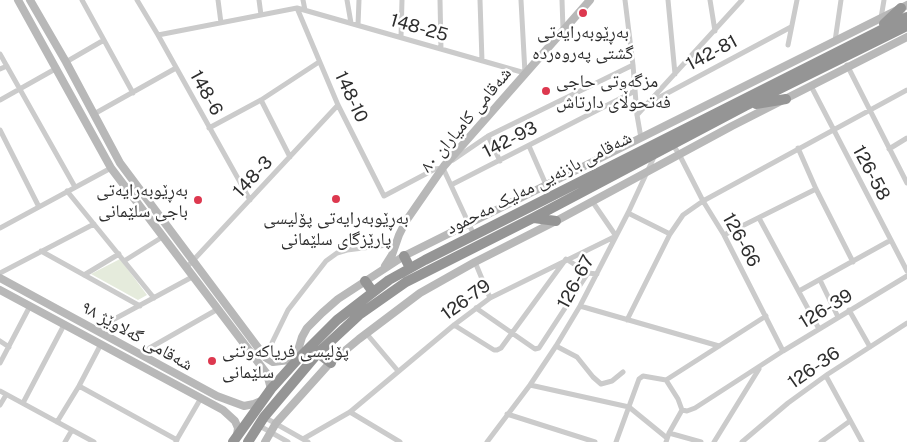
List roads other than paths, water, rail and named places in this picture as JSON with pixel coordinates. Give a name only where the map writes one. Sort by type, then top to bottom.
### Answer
[{"type":"highway","name":"شەقامی بازنەیی مەلیک مەحمود","points":[[248,442],[261,421],[318,353],[359,315],[410,273],[474,235],[788,70],[874,33],[905,10]]},
{"type":"highway","name":"شەقامی بازنەیی مەلیک مەحمود","points":[[235,438],[271,389],[299,358],[337,320],[373,292],[410,273],[532,218],[655,154],[676,149],[745,106],[845,62],[905,30]]},
{"type":"highway","points":[[745,106],[786,99]]},
{"type":"highway","points":[[532,218],[556,221]]},
{"type":"highway","points":[[404,256],[410,273]]},
{"type":"highway","points":[[365,281],[373,292]]},
{"type":"highway","points":[[318,353],[331,362]]},
{"type":"main road","points":[[18,0],[111,168],[267,374],[271,389]]},
{"type":"main road","points":[[30,0],[66,62],[120,163],[265,357],[272,362],[299,358],[299,347],[307,328],[338,299],[404,256],[546,184],[788,70],[835,42],[880,19],[905,10]]},
{"type":"main road","name":"شەقامی کامیاران ٨٠","points":[[382,269],[390,260],[406,220],[443,167],[590,0]]},
{"type":"main road","points":[[265,442],[276,423],[331,362],[420,293],[648,171],[676,149],[811,86],[845,62]]},
{"type":"main road","name":"شەقامی گەلاوێژ ٩٨","points":[[0,278],[217,396],[239,405],[249,406],[263,400]]},
{"type":"main road","name":"شەقامی گەلاوێژ ٩٨","points":[[0,290],[224,410],[238,426],[235,438]]},
{"type":"main road","points":[[52,318],[53,313],[60,310]]},
{"type":"main road","points":[[140,365],[145,363],[142,356]]},
{"type":"street","points":[[82,0],[133,93]]},
{"type":"street","name":"148-6","points":[[137,0],[158,34],[250,200]]},
{"type":"street","points":[[218,0],[221,23]]},
{"type":"street","points":[[259,0],[261,15]]},
{"type":"street","points":[[303,0],[305,10]]},
{"type":"street","points":[[347,0],[351,23]]},
{"type":"street","points":[[358,25],[359,0]]},
{"type":"street","points":[[401,37],[402,0]]},
{"type":"street","points":[[440,0],[441,49]]},
{"type":"street","points":[[480,0],[482,61]]},
{"type":"street","points":[[521,0],[525,73]]},
{"type":"street","points":[[562,0],[563,30]]},
{"type":"street","points":[[625,0],[641,138]]},
{"type":"street","points":[[668,0],[675,74]]},
{"type":"street","points":[[710,0],[715,32]]},
{"type":"street","points":[[637,115],[715,32],[742,0]]},
{"type":"street","points":[[788,45],[797,0]]},
{"type":"street","points":[[835,42],[841,0]]},
{"type":"street","points":[[880,19],[884,0]]},
{"type":"street","name":"148-25","points":[[158,34],[297,8],[525,73]]},
{"type":"street","name":"148-10","points":[[297,8],[338,105],[384,196],[435,169],[443,167]]},
{"type":"street","name":"142-81","points":[[647,104],[791,27]]},
{"type":"street","points":[[66,62],[104,40]]},
{"type":"street","points":[[0,54],[75,187]]},
{"type":"street","points":[[209,128],[260,100],[319,62]]},
{"type":"street","points":[[845,62],[907,183]]},
{"type":"street","points":[[474,235],[443,167],[488,136],[633,64]]},
{"type":"street","points":[[0,69],[7,66]]},
{"type":"street","points":[[0,100],[57,68]]},
{"type":"street","points":[[94,114],[176,68]]},
{"type":"street","name":"126-58","points":[[811,86],[832,130],[907,271]]},
{"type":"street","points":[[627,320],[670,234],[683,215],[703,201],[907,90]]},
{"type":"street","name":"142-93","points":[[451,185],[635,91]]},
{"type":"street","points":[[260,100],[290,157]]},
{"type":"street","name":"148-3","points":[[187,267],[338,105]]},
{"type":"street","points":[[0,130],[39,207]]},
{"type":"street","points":[[488,136],[500,161]]},
{"type":"street","points":[[889,149],[907,138]]},
{"type":"street","points":[[529,146],[551,196]]},
{"type":"street","points":[[798,148],[816,189],[853,262]]},
{"type":"street","name":"126-66","points":[[676,149],[703,201],[724,235],[784,351]]},
{"type":"street","name":"126-67","points":[[487,442],[556,346],[580,306],[628,213],[655,154]]},
{"type":"street","points":[[1,225],[39,207],[111,168]]},
{"type":"street","points":[[724,235],[816,189]]},
{"type":"street","points":[[67,191],[154,298]]},
{"type":"street","points":[[592,201],[616,236]]},
{"type":"street","points":[[628,213],[670,234]]},
{"type":"street","points":[[759,218],[819,329]]},
{"type":"street","points":[[0,273],[94,224]]},
{"type":"street","points":[[124,261],[164,236]]},
{"type":"street","name":"126-79","points":[[306,441],[350,412],[454,325],[490,298],[616,236]]},
{"type":"street","points":[[800,291],[891,240]]},
{"type":"street","points":[[265,357],[288,310],[326,262],[337,253],[347,250],[395,244]]},
{"type":"street","points":[[41,251],[140,306]]},
{"type":"street","points":[[84,275],[119,254]]},
{"type":"street","points":[[454,325],[494,350],[501,348],[566,259],[588,273],[597,274]]},
{"type":"street","points":[[475,262],[490,298]]},
{"type":"street","points":[[476,308],[535,349],[542,346],[588,273]]},
{"type":"street","points":[[96,330],[194,276]]},
{"type":"street","name":"126-39","points":[[682,410],[687,411],[695,408],[838,317],[907,276]]},
{"type":"street","points":[[820,280],[838,317]]},
{"type":"street","points":[[0,363],[30,306]]},
{"type":"street","points":[[580,306],[720,346]]},
{"type":"street","points":[[142,356],[218,309]]},
{"type":"street","points":[[850,310],[870,347]]},
{"type":"street","points":[[616,442],[639,379],[643,376],[666,380],[766,316]]},
{"type":"street","name":"126-36","points":[[742,442],[788,403],[907,323]]},
{"type":"street","points":[[23,403],[64,325]]},
{"type":"street","points":[[366,333],[398,372]]},
{"type":"street","points":[[0,342],[9,346]]},
{"type":"street","points":[[57,422],[101,344]]},
{"type":"street","points":[[556,346],[577,358],[600,384],[612,382],[623,372]]},
{"type":"street","points":[[714,442],[761,366]]},
{"type":"street","points":[[826,376],[862,442]]},
{"type":"street","points":[[666,380],[678,399],[682,410],[667,438]]},
{"type":"street","points":[[530,384],[629,407],[667,438],[701,442]]},
{"type":"street","points":[[79,386],[176,441],[201,398]]},
{"type":"street","points":[[0,391],[94,442]]},
{"type":"street","points":[[0,405],[6,395]]},
{"type":"street","points":[[350,412],[400,442]]},
{"type":"street","points":[[507,414],[595,442]]},
{"type":"street","points":[[261,421],[276,423],[306,441]]},
{"type":"street","points":[[261,421],[270,432],[288,442]]},
{"type":"street","points":[[821,442],[850,421]]},
{"type":"street","points":[[65,442],[72,430]]},
{"type":"place","name":"بەڕێوبەرایەتی گشتی پەروەردە","points":[[583,13]]},
{"type":"place","name":"مزگەوتی حاجی فەتحوڵای دارتاش","points":[[546,91]]},
{"type":"place","name":"بەڕێوبەرایەتی پۆلیسی پارێزگای سلێمانی","points":[[336,199]]},
{"type":"place","name":"بەڕێوبەرایەتی باجی سلێمانی","points":[[198,200]]},
{"type":"place","name":"پۆلیسی فریاکەوتنی سلێمانی","points":[[212,361]]}]
